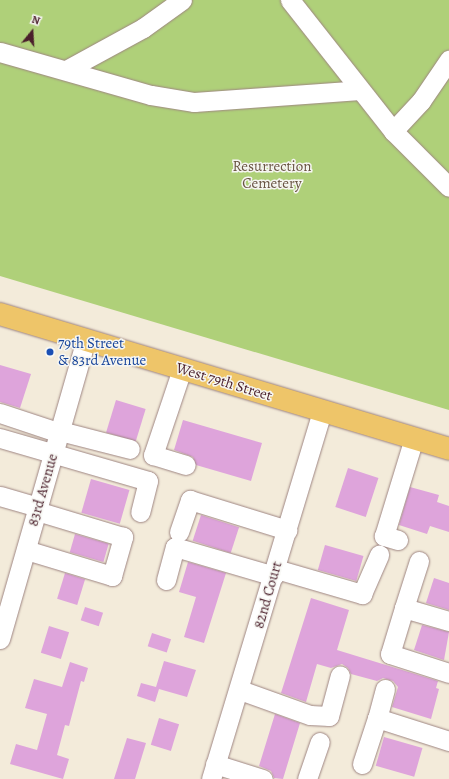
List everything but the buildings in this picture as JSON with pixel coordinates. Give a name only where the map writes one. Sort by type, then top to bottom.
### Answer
[{"type":"main road","name":"West 79th Street","points":[[0,314],[449,449]]},
{"type":"street","points":[[66,70],[143,28],[182,0]]},
{"type":"street","points":[[290,0],[393,131],[449,187]]},
{"type":"street","points":[[0,52],[151,95],[194,102],[360,90]]},
{"type":"street","points":[[393,131],[421,101],[449,60]]},
{"type":"street","name":"83rd Avenue","points":[[0,639],[86,340]]},
{"type":"street","points":[[182,369],[153,455],[185,464]]},
{"type":"street","name":"82nd Court","points":[[213,772],[240,690],[322,411]]},
{"type":"street","points":[[0,413],[60,432],[130,449]]},
{"type":"street","points":[[0,438],[53,455],[148,481],[140,512]]},
{"type":"street","points":[[398,540],[384,536],[414,438]]},
{"type":"street","points":[[0,496],[123,537],[112,576],[26,550]]},
{"type":"street","points":[[179,532],[190,500],[287,530]]},
{"type":"street","points":[[166,580],[175,547],[362,594],[379,554]]},
{"type":"street","points":[[418,560],[390,654],[449,673]]},
{"type":"street","points":[[404,608],[449,621]]},
{"type":"street","points":[[240,690],[310,714],[329,716],[340,675]]},
{"type":"street","points":[[362,764],[385,689]]},
{"type":"street","points":[[377,718],[449,741]]},
{"type":"street","points":[[307,779],[320,742]]},
{"type":"street","points":[[213,772],[263,779]]},
{"type":"green space","name":"Resurrection Cemetery","points":[[0,0],[449,0],[449,410],[0,276]]},
{"type":"place","name":"79th Street & 83rd Avenue","points":[[50,352]]}]
